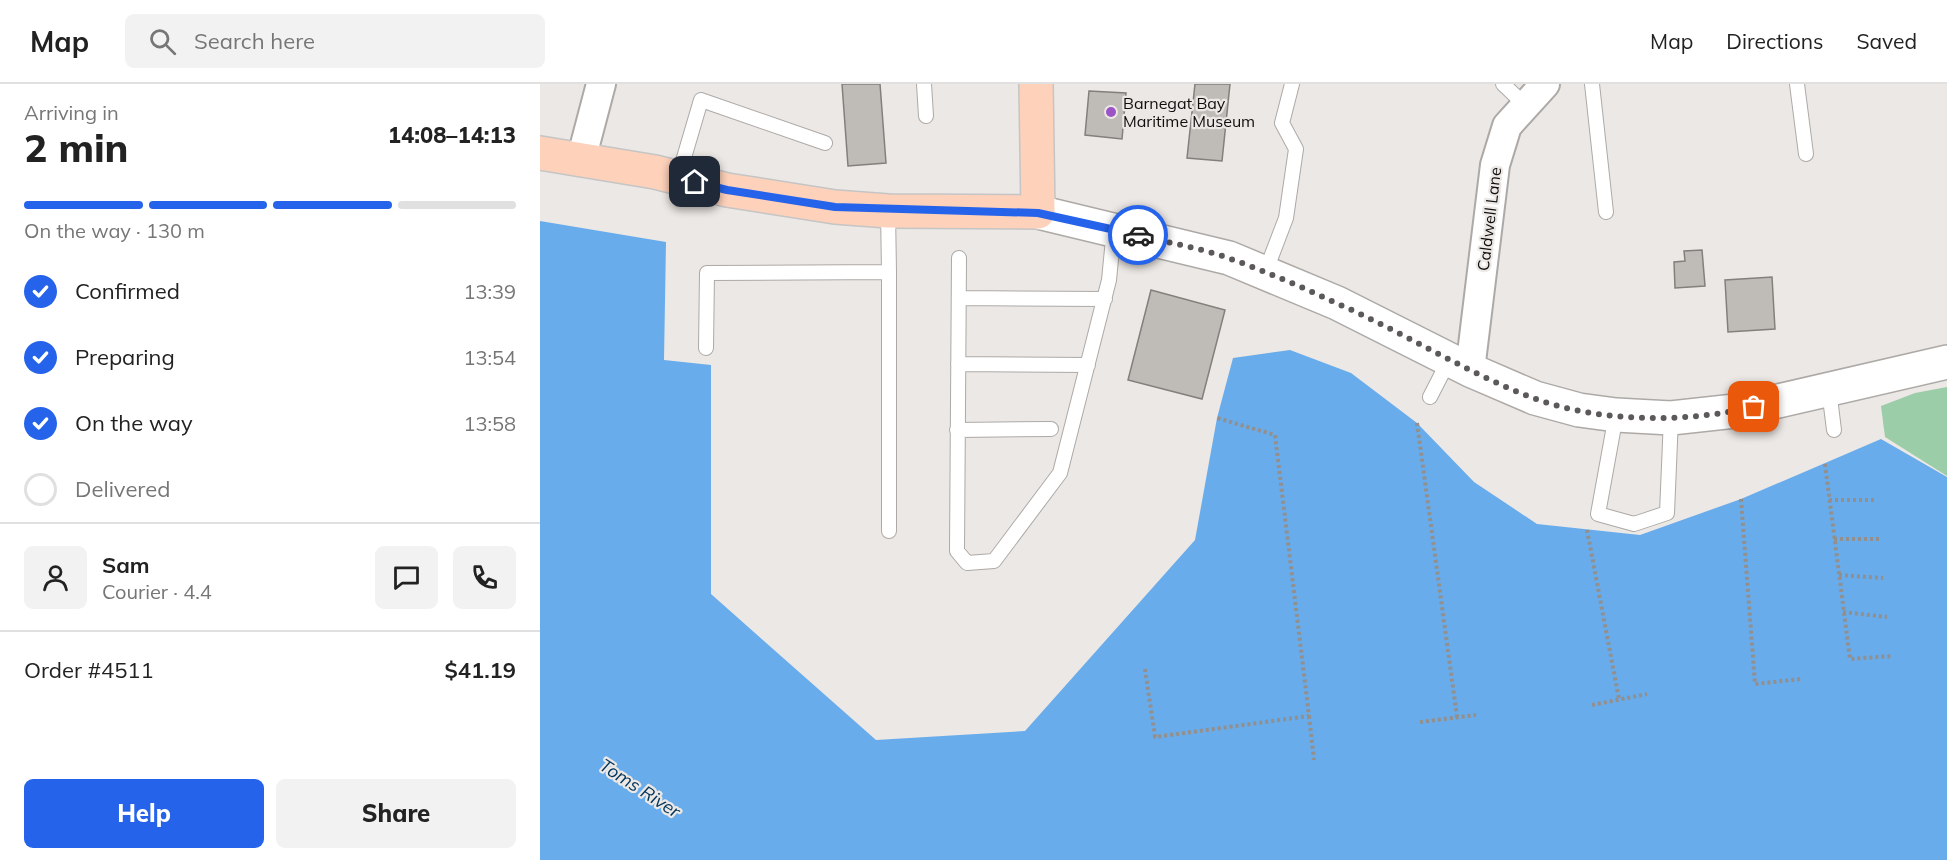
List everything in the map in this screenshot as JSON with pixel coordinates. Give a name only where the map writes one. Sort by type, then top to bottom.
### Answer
[{"type":"main road","points":[[540,153],[678,178],[727,190],[824,206],[888,210],[1038,213],[1036,84]]},
{"type":"street","points":[[580,160],[601,84]]},
{"type":"street","name":"Caldwell Lane","points":[[1460,365],[1498,204],[1495,165],[1507,126],[1545,84]]},
{"type":"street","points":[[1038,213],[1230,258],[1338,303],[1460,365],[1535,398],[1579,410],[1671,418],[1735,411],[1947,362]]},
{"type":"lane","points":[[924,84],[926,116]]},
{"type":"lane","points":[[1265,273],[1286,218],[1296,149],[1281,123],[1292,84]]},
{"type":"lane","points":[[1503,84],[1525,105]]},
{"type":"lane","points":[[1592,84],[1606,212]]},
{"type":"lane","points":[[1797,84],[1806,154]]},
{"type":"lane","points":[[678,178],[701,100],[825,142]]},
{"type":"lane","points":[[888,210],[889,531]]},
{"type":"lane","points":[[959,258],[957,551],[967,563],[994,561],[1060,473],[1105,299],[1114,230]]},
{"type":"lane","points":[[706,348],[707,273],[889,272]]},
{"type":"lane","points":[[959,298],[1105,299]]},
{"type":"lane","points":[[958,364],[1088,365]]},
{"type":"lane","points":[[1430,398],[1460,365]]},
{"type":"lane","points":[[1829,390],[1834,430]]},
{"type":"lane","points":[[1616,415],[1598,514],[1634,524],[1667,513],[1671,418]]},
{"type":"lane","points":[[957,430],[1052,429]]},
{"type":"path","points":[[1217,418],[1275,435],[1314,760]]},
{"type":"path","points":[[1417,423],[1457,717]]},
{"type":"path","points":[[1825,464],[1850,659],[1893,656]]},
{"type":"path","points":[[1741,500],[1755,684],[1801,679]]},
{"type":"path","points":[[1829,500],[1875,500]]},
{"type":"path","points":[[1587,530],[1619,699]]},
{"type":"path","points":[[1834,539],[1879,539]]},
{"type":"path","points":[[1839,575],[1883,578]]},
{"type":"path","points":[[1844,612],[1887,617]]},
{"type":"path","points":[[1145,669],[1155,737],[1309,717]]},
{"type":"path","points":[[1592,705],[1647,694]]},
{"type":"path","points":[[1420,722],[1476,714]]},
{"type":"green space","points":[[1947,387],[1947,476],[1885,437],[1881,406],[1915,393]]},
{"type":"water","name":"Toms River","points":[[540,221],[666,242],[664,360],[711,365],[711,594],[876,740],[1025,731],[1195,540],[1217,418],[1233,358],[1290,350],[1351,373],[1417,423],[1474,482],[1537,524],[1640,535],[1741,499],[1881,439],[1947,477],[1947,860],[540,860]]},
{"type":"building","points":[[842,84],[880,84],[886,163],[848,166]]},
{"type":"building","points":[[1195,84],[1230,84],[1222,161],[1187,158]]},
{"type":"building","points":[[1089,91],[1126,93],[1122,139],[1085,135]]},
{"type":"building","points":[[1702,250],[1705,286],[1675,288],[1674,262],[1685,261],[1684,251]]},
{"type":"building","points":[[1772,277],[1775,329],[1728,332],[1725,280]]},
{"type":"building","points":[[1151,290],[1225,310],[1202,399],[1128,380]]},
{"type":"way so far","points":[[1138,235],[1230,258],[1338,303],[1470,370],[1535,398],[1579,410],[1671,418],[1754,407]]},
{"type":"place","name":"Barnegat Bay Maritime Museum","points":[[1111,112]]},
{"type":"route","points":[[695,182],[727,190],[835,207],[1038,213],[1138,235]]}]
